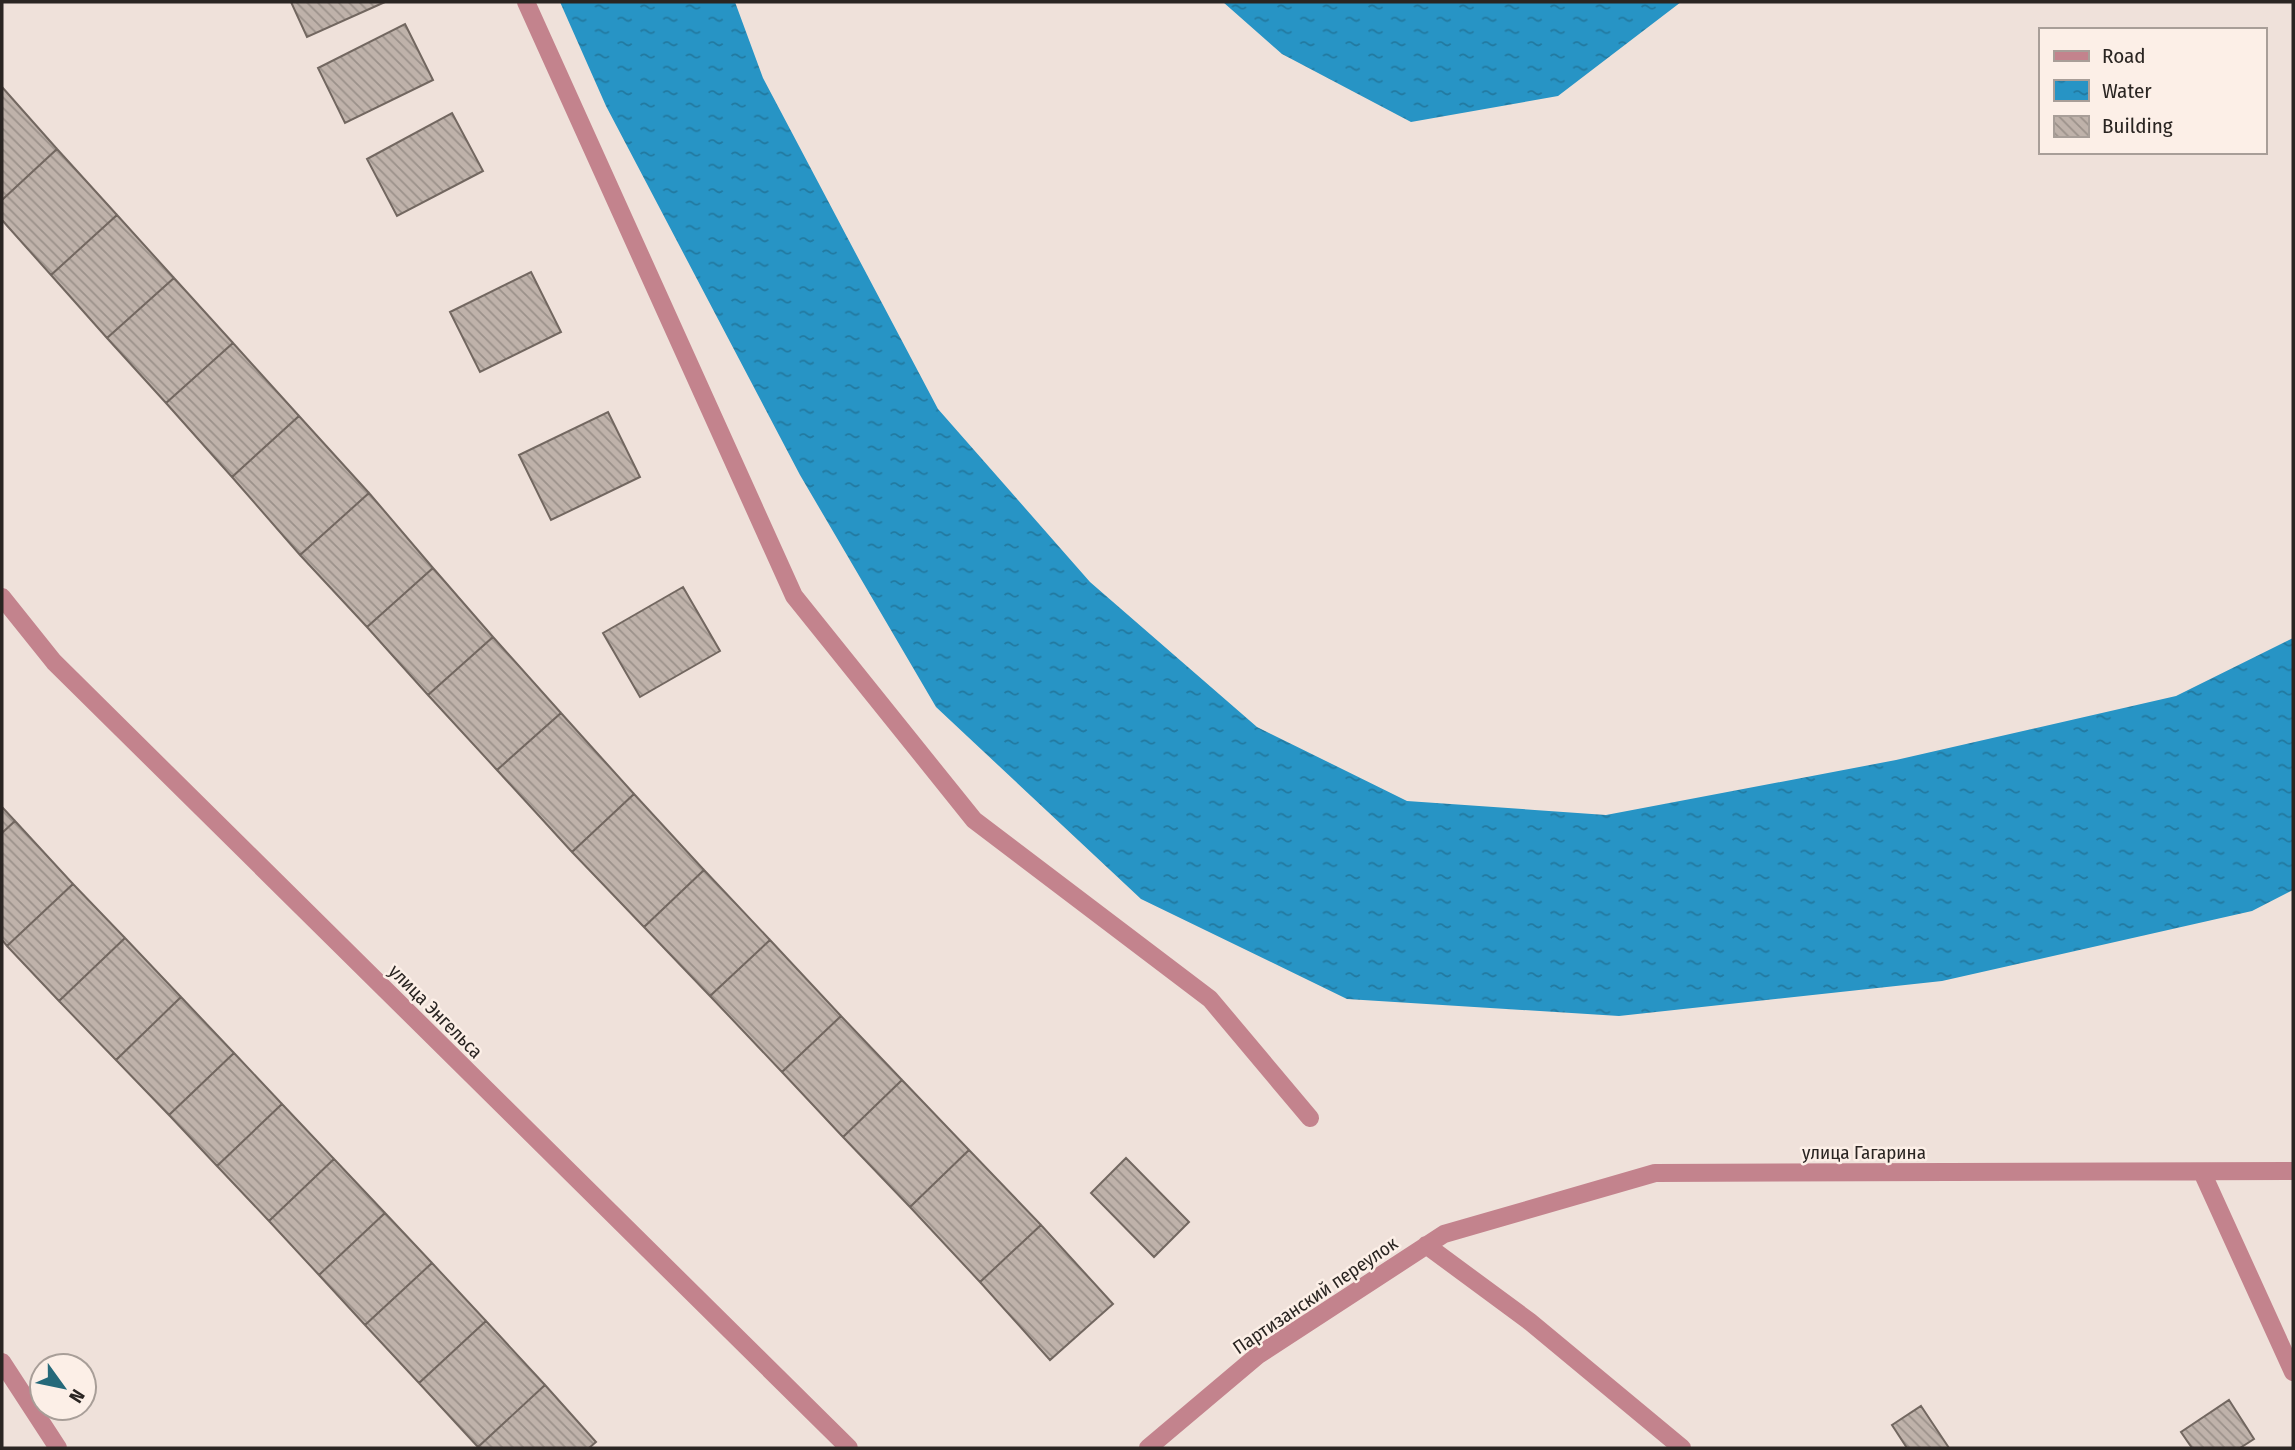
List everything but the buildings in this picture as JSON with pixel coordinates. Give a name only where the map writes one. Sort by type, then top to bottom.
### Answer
[{"type":"street","points":[[526,2],[794,596],[974,820],[1210,999],[1310,1118]]},
{"type":"street","name":"улица Энгельса","points":[[2,597],[54,662],[849,1448]]},
{"type":"street","name":"улица Гагарина","points":[[1444,1234],[1655,1173],[2293,1171]]},
{"type":"street","points":[[2202,1172],[2293,1372]]},
{"type":"street","name":"Партизанский переулок","points":[[1148,1448],[1257,1356],[1444,1234]]},
{"type":"street","points":[[1426,1245],[1529,1321],[1682,1448]]},
{"type":"street","points":[[2,1362],[58,1448]]},
{"type":"water","points":[[560,2],[735,2],[763,78],[938,409],[1090,582],[1257,727],[1407,801],[1606,815],[1896,760],[2176,696],[2293,638],[2293,890],[2252,911],[1942,981],[1619,1016],[1347,999],[1141,899],[936,707],[800,475],[606,106]]},
{"type":"water","points":[[1223,2],[1681,2],[1558,96],[1411,122],[1282,54]]}]
